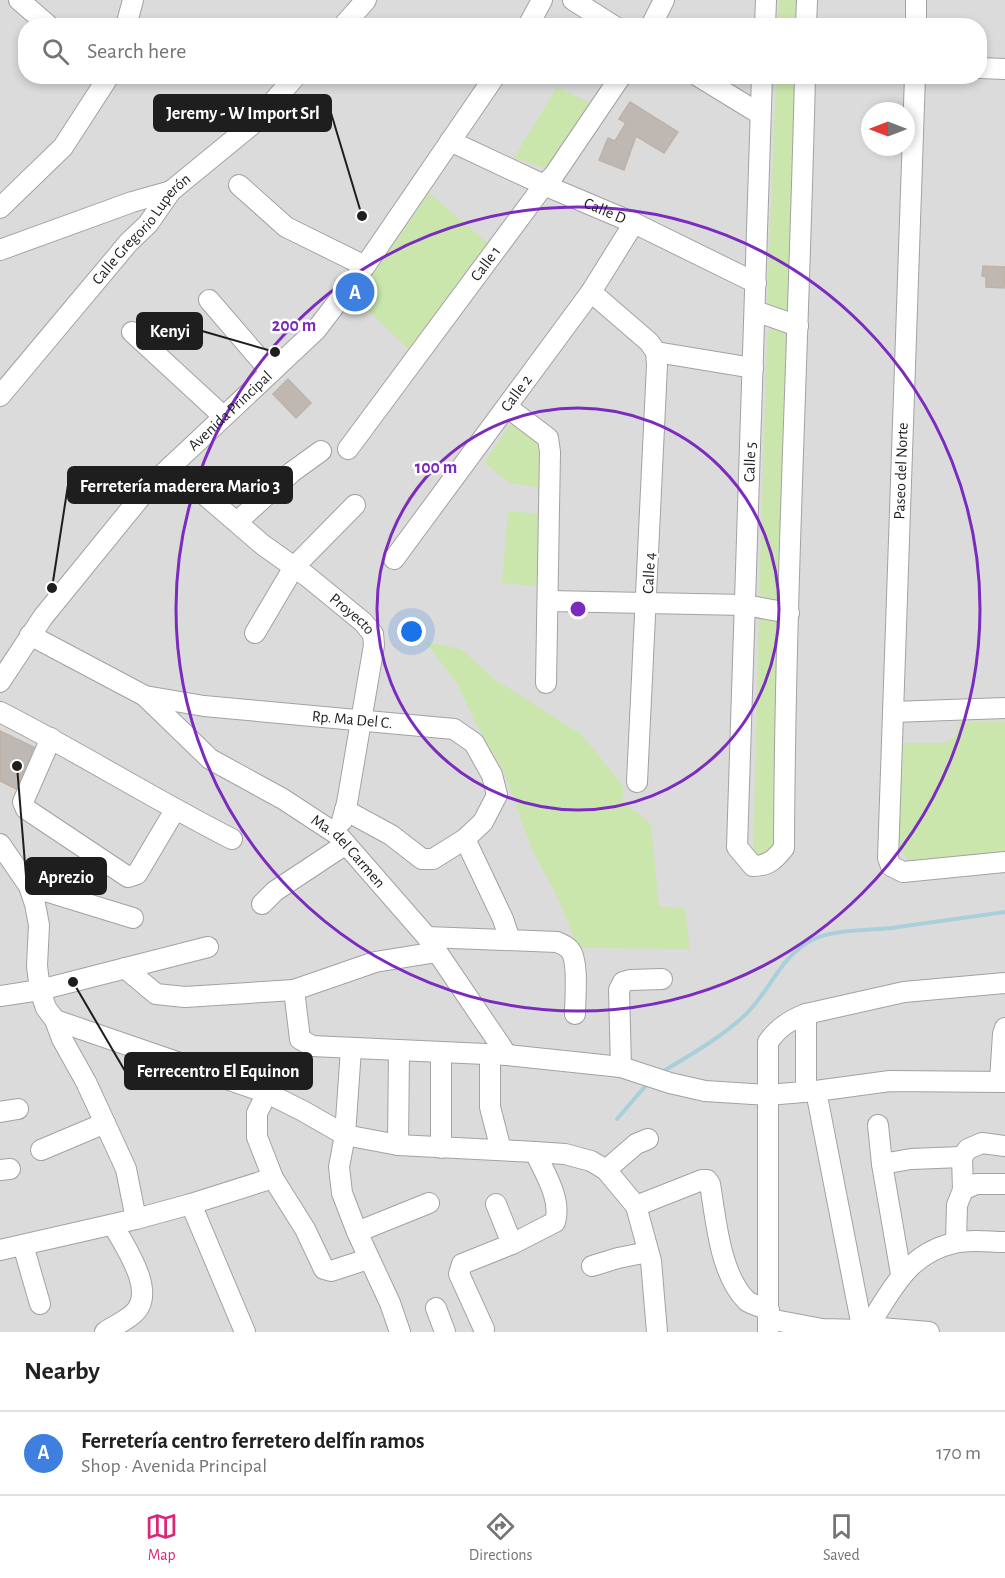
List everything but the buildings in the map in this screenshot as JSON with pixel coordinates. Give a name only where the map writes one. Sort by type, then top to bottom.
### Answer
[{"type":"street","points":[[19,0],[40,18]]},
{"type":"street","points":[[128,18],[133,0]]},
{"type":"street","points":[[350,18],[366,0]]},
{"type":"street","points":[[532,18],[542,0]]},
{"type":"street","points":[[573,0],[601,18]]},
{"type":"street","points":[[655,18],[664,0]]},
{"type":"street","points":[[765,18],[766,0]]},
{"type":"street","points":[[806,18],[807,0]]},
{"type":"street","points":[[916,0],[916,18]]},
{"type":"street","points":[[987,68],[1005,69]]},
{"type":"street","points":[[0,208],[63,147],[104,84]]},
{"type":"street","name":"Calle Gregorio Luperón","points":[[0,396],[129,242],[148,224],[171,191],[254,123],[289,84]]},
{"type":"street","name":"Avenida Principal","points":[[0,682],[30,635],[148,488],[316,330],[365,266],[489,84]]},
{"type":"street","name":"Calle 1","points":[[348,449],[544,185],[554,175],[616,84]]},
{"type":"street","points":[[711,84],[760,114]]},
{"type":"street","name":"Calle 5","points":[[762,84],[737,847],[753,866],[762,866],[772,862],[784,848],[789,612]]},
{"type":"street","points":[[548,601],[745,606],[789,612],[805,84]]},
{"type":"street","name":"Paseo del Norte","points":[[915,84],[888,858],[891,866],[903,872],[1005,862]]},
{"type":"street","name":"Calle D","points":[[450,141],[634,224],[756,283]]},
{"type":"street","points":[[239,185],[286,227],[365,266]]},
{"type":"street","points":[[0,250],[132,202],[171,191]]},
{"type":"street","name":"Calle 2","points":[[394,559],[591,292],[634,224]]},
{"type":"street","points":[[591,292],[649,342],[656,358],[753,368]]},
{"type":"street","points":[[209,300],[271,372]]},
{"type":"street","points":[[756,311],[798,326]]},
{"type":"street","points":[[132,332],[223,416]]},
{"type":"street","name":"Calle 4","points":[[638,782],[656,358]]},
{"type":"street","points":[[507,408],[548,438],[550,452],[546,683]]},
{"type":"street","points":[[237,522],[292,472],[321,451]]},
{"type":"street","name":"Proyecto","points":[[171,466],[262,544],[342,603],[373,634],[374,645],[345,810],[342,840]]},
{"type":"street","points":[[255,633],[294,567],[355,505]]},
{"type":"street","points":[[30,635],[145,696]]},
{"type":"street","name":"Rp. Ma Del C.","points":[[145,696],[216,708],[454,729],[474,743],[492,776],[497,795],[483,822],[465,839]]},
{"type":"street","name":"Ma. del Carmen","points":[[145,696],[210,759],[283,800],[342,840],[432,944],[499,1054]]},
{"type":"street","points":[[893,711],[1005,708]]},
{"type":"street","points":[[0,712],[51,738],[175,810],[232,839]]},
{"type":"street","points":[[51,738],[23,802],[26,809],[128,877],[137,874],[175,810]]},
{"type":"street","points":[[345,810],[391,835],[423,859],[433,859],[465,839],[503,919],[510,940]]},
{"type":"street","points":[[262,904],[275,891],[342,840]]},
{"type":"street","points":[[0,844],[29,886],[39,925],[37,966],[40,990],[46,1008],[55,1020],[126,1169],[136,1219]]},
{"type":"street","points":[[29,886],[133,918]]},
{"type":"street","points":[[125,968],[149,990],[165,996],[185,998],[294,990],[432,944],[510,940],[557,942],[572,952],[575,963],[575,1014]]},
{"type":"street","points":[[0,996],[40,990],[208,947]]},
{"type":"street","points":[[629,1070],[619,990],[622,982],[662,979]]},
{"type":"street","points":[[769,1320],[768,1042],[791,1019],[806,1014],[904,992],[1005,983]]},
{"type":"street","points":[[294,990],[300,1039],[312,1046],[499,1054],[629,1070],[670,1083],[705,1090],[767,1095],[890,1081],[1002,1082],[1002,1034],[1005,1028]]},
{"type":"street","points":[[806,1014],[811,1091],[864,1330]]},
{"type":"street","points":[[55,1020],[267,1093],[345,1135],[398,1145],[566,1154],[591,1161],[606,1170],[636,1206],[651,1261],[657,1332]]},
{"type":"street","points":[[351,1049],[345,1135],[339,1180],[357,1232],[390,1303],[400,1332]]},
{"type":"street","points":[[398,1145],[399,1051]]},
{"type":"street","points":[[441,1052],[441,1148]]},
{"type":"street","points":[[499,1054],[490,1107],[501,1150]]},
{"type":"street","points":[[267,1093],[257,1113],[257,1137],[273,1178],[305,1229],[324,1269],[331,1271],[368,1259]]},
{"type":"street","points":[[41,1150],[105,1123]]},
{"type":"street","points":[[878,1125],[882,1164],[901,1274]]},
{"type":"street","points":[[606,1170],[636,1144],[648,1139]]},
{"type":"street","points":[[882,1164],[965,1153],[982,1143],[1005,1146]]},
{"type":"street","points":[[484,1331],[459,1274],[459,1269],[462,1264],[512,1244],[555,1222],[558,1213],[554,1193],[535,1152]]},
{"type":"street","points":[[956,1242],[957,1206],[963,1190],[965,1153]]},
{"type":"street","points":[[0,1250],[136,1219],[273,1178]]},
{"type":"street","points":[[636,1206],[707,1180],[710,1184],[721,1250],[735,1285],[749,1302],[769,1320],[822,1329],[929,1332]]},
{"type":"street","points":[[963,1190],[976,1184],[1005,1184]]},
{"type":"street","points":[[357,1232],[429,1203]]},
{"type":"street","points":[[191,1204],[245,1332]]},
{"type":"street","points":[[496,1204],[512,1244]]},
{"type":"street","points":[[105,1332],[134,1314],[141,1304],[143,1291],[137,1272],[113,1225]]},
{"type":"street","points":[[864,1330],[901,1274],[928,1251],[956,1242],[1005,1242]]},
{"type":"street","points":[[23,1245],[40,1305]]},
{"type":"street","points":[[592,1266],[648,1252]]},
{"type":"street","points":[[436,1308],[446,1332]]},
{"type":"shaded area","points":[[0,0],[1005,0],[1005,1332],[0,1332]]},
{"type":"green space","points":[[779,0],[804,0],[803,18],[778,18]]},
{"type":"green space","points":[[776,84],[802,84],[794,315],[767,304]]},
{"type":"green space","points":[[557,87],[594,105],[551,170],[514,158]]},
{"type":"green space","points":[[429,193],[492,247],[414,354],[356,299]]},
{"type":"green space","points":[[771,327],[788,332],[789,605],[759,601],[767,336]]},
{"type":"green space","points":[[515,417],[547,440],[547,489],[510,483],[484,463]]},
{"type":"green space","points":[[508,511],[549,515],[545,587],[502,583]]},
{"type":"green space","points":[[759,616],[783,621],[774,850],[745,857],[753,854]]},
{"type":"green space","points":[[426,642],[461,649],[494,679],[581,734],[624,787],[622,801],[651,824],[659,906],[685,908],[690,949],[578,948],[557,896],[532,850],[504,772],[474,720],[459,687]]},
{"type":"green space","points":[[960,722],[1005,722],[1005,857],[912,863],[899,849],[901,743],[944,743],[956,736]]},
{"type":"waterway","points":[[660,1073],[728,1030],[756,1003],[784,963],[802,946],[814,939],[841,932],[891,928],[1005,912]]},
{"type":"waterway","points":[[617,1119],[648,1083]]},
{"type":"place","name":"Jeremy - W Import Srl","points":[[362,216]]},
{"type":"place","name":"Ferretería centro ferretero delfín ramos","points":[[355,292]]},
{"type":"place","name":"Kenyi","points":[[275,352]]},
{"type":"place","name":"Ferretería maderera Mario 3","points":[[52,588]]},
{"type":"place","name":"Aprezio","points":[[17,766]]},
{"type":"place","name":"Ferrecentro El Equinon","points":[[73,982]]}]
